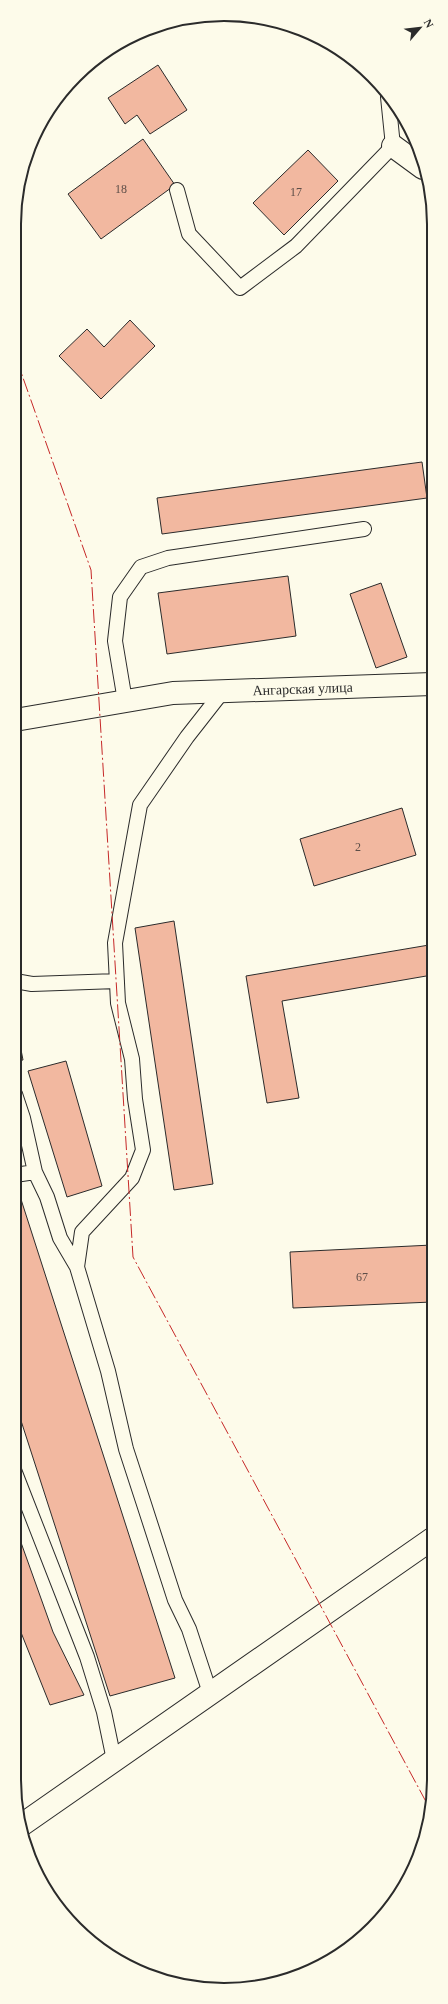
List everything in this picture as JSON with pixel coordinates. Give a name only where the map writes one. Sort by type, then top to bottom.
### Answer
[{"type":"street","points":[[393,146],[417,163]]},
{"type":"street","name":"Ангарская улица","points":[[21,719],[173,693],[427,684]]},
{"type":"street","points":[[26,1822],[427,1542]]},
{"type":"lane","points":[[177,190],[189,234],[240,288],[296,246],[393,146],[389,105]]},
{"type":"lane","points":[[125,701],[115,641],[120,597],[141,567],[168,558],[364,530]]},
{"type":"lane","points":[[77,1267],[82,1232],[132,1178],[144,1150],[135,1099],[132,1059],[118,1003],[115,943],[140,805],[187,737],[223,691]]},
{"type":"lane","points":[[21,982],[32,984],[117,981]]},
{"type":"lane","points":[[21,1112],[35,1172],[47,1197],[60,1238],[77,1267],[108,1371],[126,1449],[175,1600],[189,1629],[210,1693]]},
{"type":"lane","points":[[21,1174],[35,1172]]},
{"type":"lane","points":[[21,1488],[87,1657],[104,1712],[114,1760]]},
{"type":"building","points":[[158,65],[187,110],[150,134],[137,115],[125,124],[108,98]]},
{"type":"building","points":[[143,139],[175,185],[101,239],[68,194]]},
{"type":"building","points":[[308,150],[338,181],[284,235],[253,203]]},
{"type":"building","points":[[130,320],[155,346],[101,399],[59,356],[87,329],[104,347]]},
{"type":"building","points":[[422,462],[427,498],[162,534],[157,498]]},
{"type":"building","points":[[288,576],[296,636],[167,654],[158,593]]},
{"type":"building","points":[[381,583],[407,657],[376,668],[350,594]]},
{"type":"building","points":[[402,808],[416,855],[314,886],[300,839]]},
{"type":"building","points":[[174,921],[213,1184],[174,1190],[135,928]]},
{"type":"building","points":[[427,945],[427,976],[282,1001],[299,1098],[267,1103],[246,976]]},
{"type":"building","points":[[21,1050],[23,1060],[21,1060]]},
{"type":"building","points":[[66,1061],[102,1186],[67,1197],[28,1071]]},
{"type":"building","points":[[21,1199],[175,1678],[110,1696],[21,1421]]},
{"type":"building","points":[[427,1245],[427,1302],[293,1308],[290,1252]]},
{"type":"building","points":[[21,1543],[53,1632],[84,1695],[50,1705],[21,1632]]},
{"type":"power","points":[[21,372],[91,570],[133,1257],[426,1801]]}]
